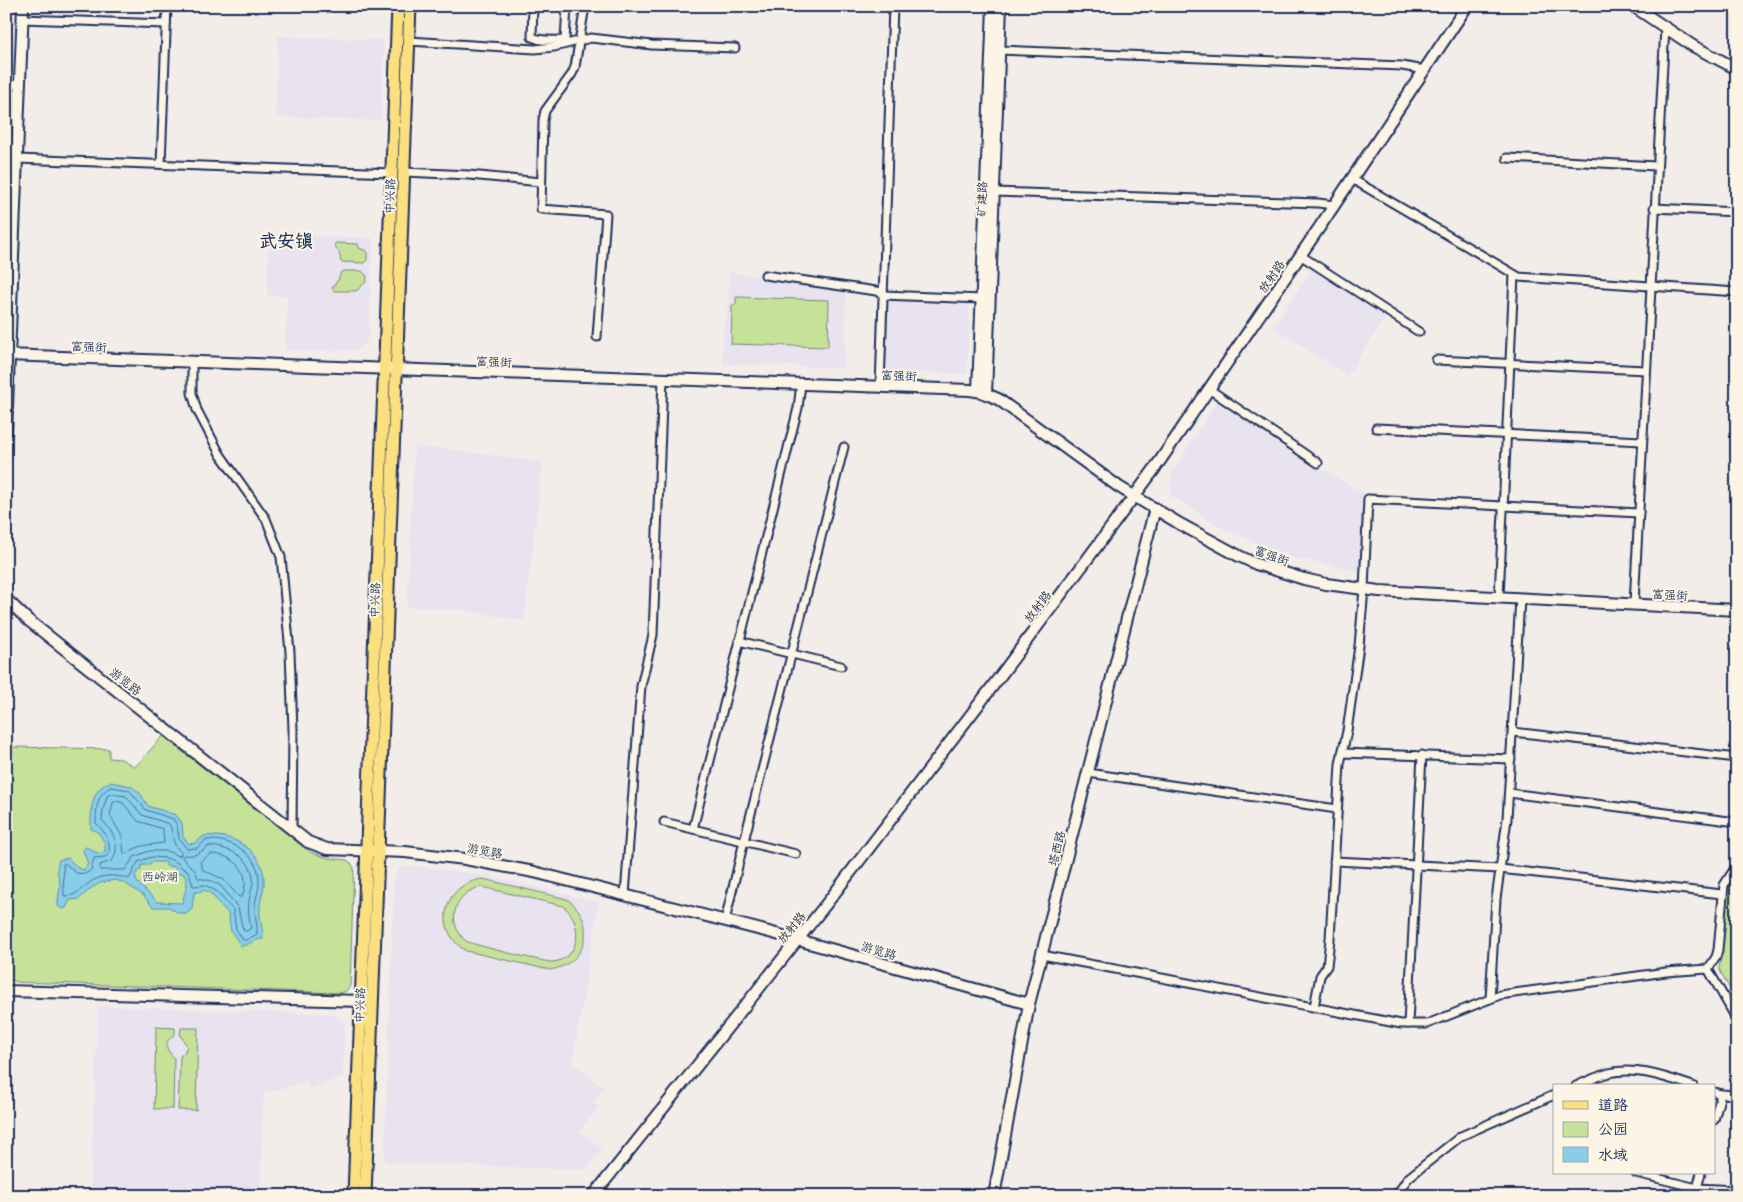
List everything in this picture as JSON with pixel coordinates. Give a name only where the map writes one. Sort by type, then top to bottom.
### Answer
[{"type":"main road","name":"中兴路","points":[[365,1196],[373,851],[398,172],[398,6]]},
{"type":"main road","name":"中兴路","points":[[398,172],[409,41],[410,6]]},
{"type":"main road","name":"中兴路","points":[[354,1196],[361,1001],[373,851]]},
{"type":"street","points":[[6,432],[10,258],[17,159],[23,6]]},
{"type":"street","points":[[161,164],[167,6]]},
{"type":"street","points":[[533,6],[532,37],[538,40],[565,40],[567,6]]},
{"type":"street","points":[[585,6],[577,59],[572,74],[545,111],[543,120],[540,209],[606,214],[597,337]]},
{"type":"street","points":[[880,387],[893,6]]},
{"type":"street","name":"矿建路","points":[[982,392],[982,299],[993,6]]},
{"type":"street","name":"矿建路","points":[[982,392],[994,192],[1001,6]]},
{"type":"street","name":"放射路","points":[[593,1196],[797,940],[989,691],[1135,496],[1352,179],[1467,6]]},
{"type":"street","points":[[1633,6],[1694,46],[1737,69]]},
{"type":"street","points":[[22,19],[166,24]]},
{"type":"street","points":[[1634,604],[1656,166],[1665,27]]},
{"type":"street","points":[[409,41],[535,49],[598,38],[652,45],[735,48]]},
{"type":"street","points":[[1000,50],[1392,66],[1425,70]]},
{"type":"street","points":[[6,84],[20,85]]},
{"type":"street","points":[[1508,158],[1656,166]]},
{"type":"street","points":[[17,159],[469,175],[541,182]]},
{"type":"street","points":[[1352,179],[1514,275],[1527,279],[1737,292]]},
{"type":"street","points":[[994,192],[1093,196],[1132,195],[1334,205]]},
{"type":"street","points":[[1654,208],[1737,212]]},
{"type":"street","points":[[1300,255],[1419,332]]},
{"type":"street","points":[[765,275],[883,293],[982,299]]},
{"type":"street","points":[[1499,597],[1514,275]]},
{"type":"street","name":"富强街","points":[[8,355],[982,392],[1012,409],[1135,496],[1219,546],[1256,564],[1304,579],[1379,591],[1737,610]]},
{"type":"street","points":[[1436,360],[1646,370]]},
{"type":"street","points":[[192,362],[192,393],[197,410],[220,454],[266,519],[281,557],[290,652],[293,730],[292,829]]},
{"type":"street","points":[[625,895],[641,686],[653,635],[663,379]]},
{"type":"street","points":[[693,829],[798,408],[801,384]]},
{"type":"street","points":[[1209,389],[1318,463]]},
{"type":"street","points":[[1376,428],[1642,440]]},
{"type":"street","points":[[725,921],[844,447]]},
{"type":"street","points":[[1314,1007],[1320,976],[1327,966],[1340,764],[1359,646],[1364,589],[1368,499],[1638,513]]},
{"type":"street","name":"塔西路","points":[[994,1196],[1029,1004],[1155,508]]},
{"type":"street","points":[[1490,999],[1496,899],[1511,759],[1520,598]]},
{"type":"street","name":"游览路","points":[[6,599],[28,620],[308,842],[320,848],[405,852],[465,859],[534,872],[797,940],[1029,1004]]},
{"type":"street","points":[[739,641],[841,666]]},
{"type":"street","points":[[1513,732],[1737,758]]},
{"type":"street","points":[[1342,753],[1511,759]]},
{"type":"street","points":[[1408,1024],[1422,755]]},
{"type":"street","points":[[1088,773],[1337,809]]},
{"type":"street","points":[[1508,793],[1737,822]]},
{"type":"street","points":[[664,822],[796,854]]},
{"type":"street","points":[[1334,861],[1500,870],[1722,894]]},
{"type":"street","points":[[1708,969],[1718,950],[1724,885],[1737,865]]},
{"type":"street","points":[[1042,955],[1408,1024],[1427,1024],[1500,995],[1666,972],[1708,969]]},
{"type":"street","points":[[1708,969],[1737,1020]]},
{"type":"street","points":[[6,991],[361,1001]]},
{"type":"street","points":[[1580,1084],[1600,1075],[1628,1071],[1650,1074],[1686,1084]]},
{"type":"street","points":[[1716,1106],[1718,1093],[1737,1095]]},
{"type":"street","points":[[1396,1196],[1408,1178],[1461,1136],[1553,1095]]},
{"type":"street","points":[[1640,1174],[1697,1188],[1737,1190]]},
{"type":"street","points":[[1695,1196],[1701,1174]]},
{"type":"shaded area","points":[[278,36],[384,40],[381,121],[275,117]]},
{"type":"shaded area","points":[[269,234],[373,238],[369,336],[364,345],[357,350],[349,351],[285,351],[287,296],[267,295]]},
{"type":"shaded area","points":[[1314,265],[1388,314],[1347,376],[1273,327]]},
{"type":"shaded area","points":[[729,272],[846,289],[845,368],[722,364],[724,317],[727,317]]},
{"type":"shaded area","points":[[884,296],[970,301],[967,374],[882,371]]},
{"type":"shaded area","points":[[1218,399],[1323,469],[1366,495],[1362,572],[1294,558],[1227,531],[1171,496],[1170,481],[1173,471]]},
{"type":"shaded area","points":[[414,447],[438,448],[543,462],[524,621],[462,610],[407,607]]},
{"type":"shaded area","points":[[411,865],[489,876],[599,902],[573,1062],[604,1088],[593,1102],[599,1107],[580,1132],[602,1148],[587,1170],[384,1163],[394,876],[400,868]]},
{"type":"shaded area","points":[[98,1006],[334,1014],[345,1024],[343,1077],[309,1089],[306,1081],[271,1092],[264,1092],[260,1196],[90,1196]]},
{"type":"green space","points":[[336,243],[358,244],[359,248],[367,251],[367,260],[364,263],[341,262],[339,252],[334,245]]},
{"type":"green space","points":[[362,271],[367,276],[366,282],[356,291],[334,291],[332,288],[341,272]]},
{"type":"green space","points":[[736,297],[829,300],[828,347],[731,344],[732,305],[736,305]]},
{"type":"green space","name":"西岭湖","points":[[163,736],[310,852],[328,858],[347,860],[351,863],[354,868],[350,986],[346,991],[341,993],[17,982],[6,978],[6,901],[12,747],[109,749],[109,758],[121,759],[135,767]]},
{"type":"green space","points":[[1737,874],[1737,1002],[1719,969],[1724,901],[1726,891]]},
{"type":"green space","points":[[483,879],[567,899],[577,908],[583,919],[585,930],[580,951],[563,966],[550,970],[466,951],[455,942],[446,920],[451,898],[469,882]],"holes":[[[482,887],[563,906],[570,913],[574,921],[576,939],[569,955],[562,960],[552,962],[466,941],[460,934],[454,917],[459,901],[472,890]]]},
{"type":"green space","points":[[156,1027],[175,1028],[175,1034],[167,1043],[169,1051],[174,1058],[173,1109],[154,1109]]},
{"type":"green space","points":[[181,1028],[198,1028],[196,1110],[178,1110],[180,1056],[184,1053],[187,1046],[180,1035]]},
{"type":"water","points":[[110,782],[131,786],[140,793],[148,806],[176,815],[182,823],[183,837],[189,844],[195,843],[204,836],[224,837],[234,840],[251,851],[262,867],[264,878],[260,912],[263,939],[241,946],[231,931],[228,913],[212,894],[204,890],[194,893],[192,909],[186,914],[177,912],[169,907],[153,907],[143,895],[123,882],[115,880],[100,883],[79,899],[70,900],[66,908],[62,909],[58,906],[60,885],[57,870],[59,860],[68,858],[78,868],[84,870],[88,864],[83,850],[86,847],[95,853],[105,852],[105,843],[98,832],[91,829],[93,801],[103,785]],"holes":[[[151,862],[166,862],[166,866],[176,867],[175,874],[182,873],[185,876],[187,885],[182,903],[157,902],[137,882],[135,875],[141,870],[141,865],[150,865]]]},
{"type":"district","name":"武安镇","points":[[286,240]]}]
